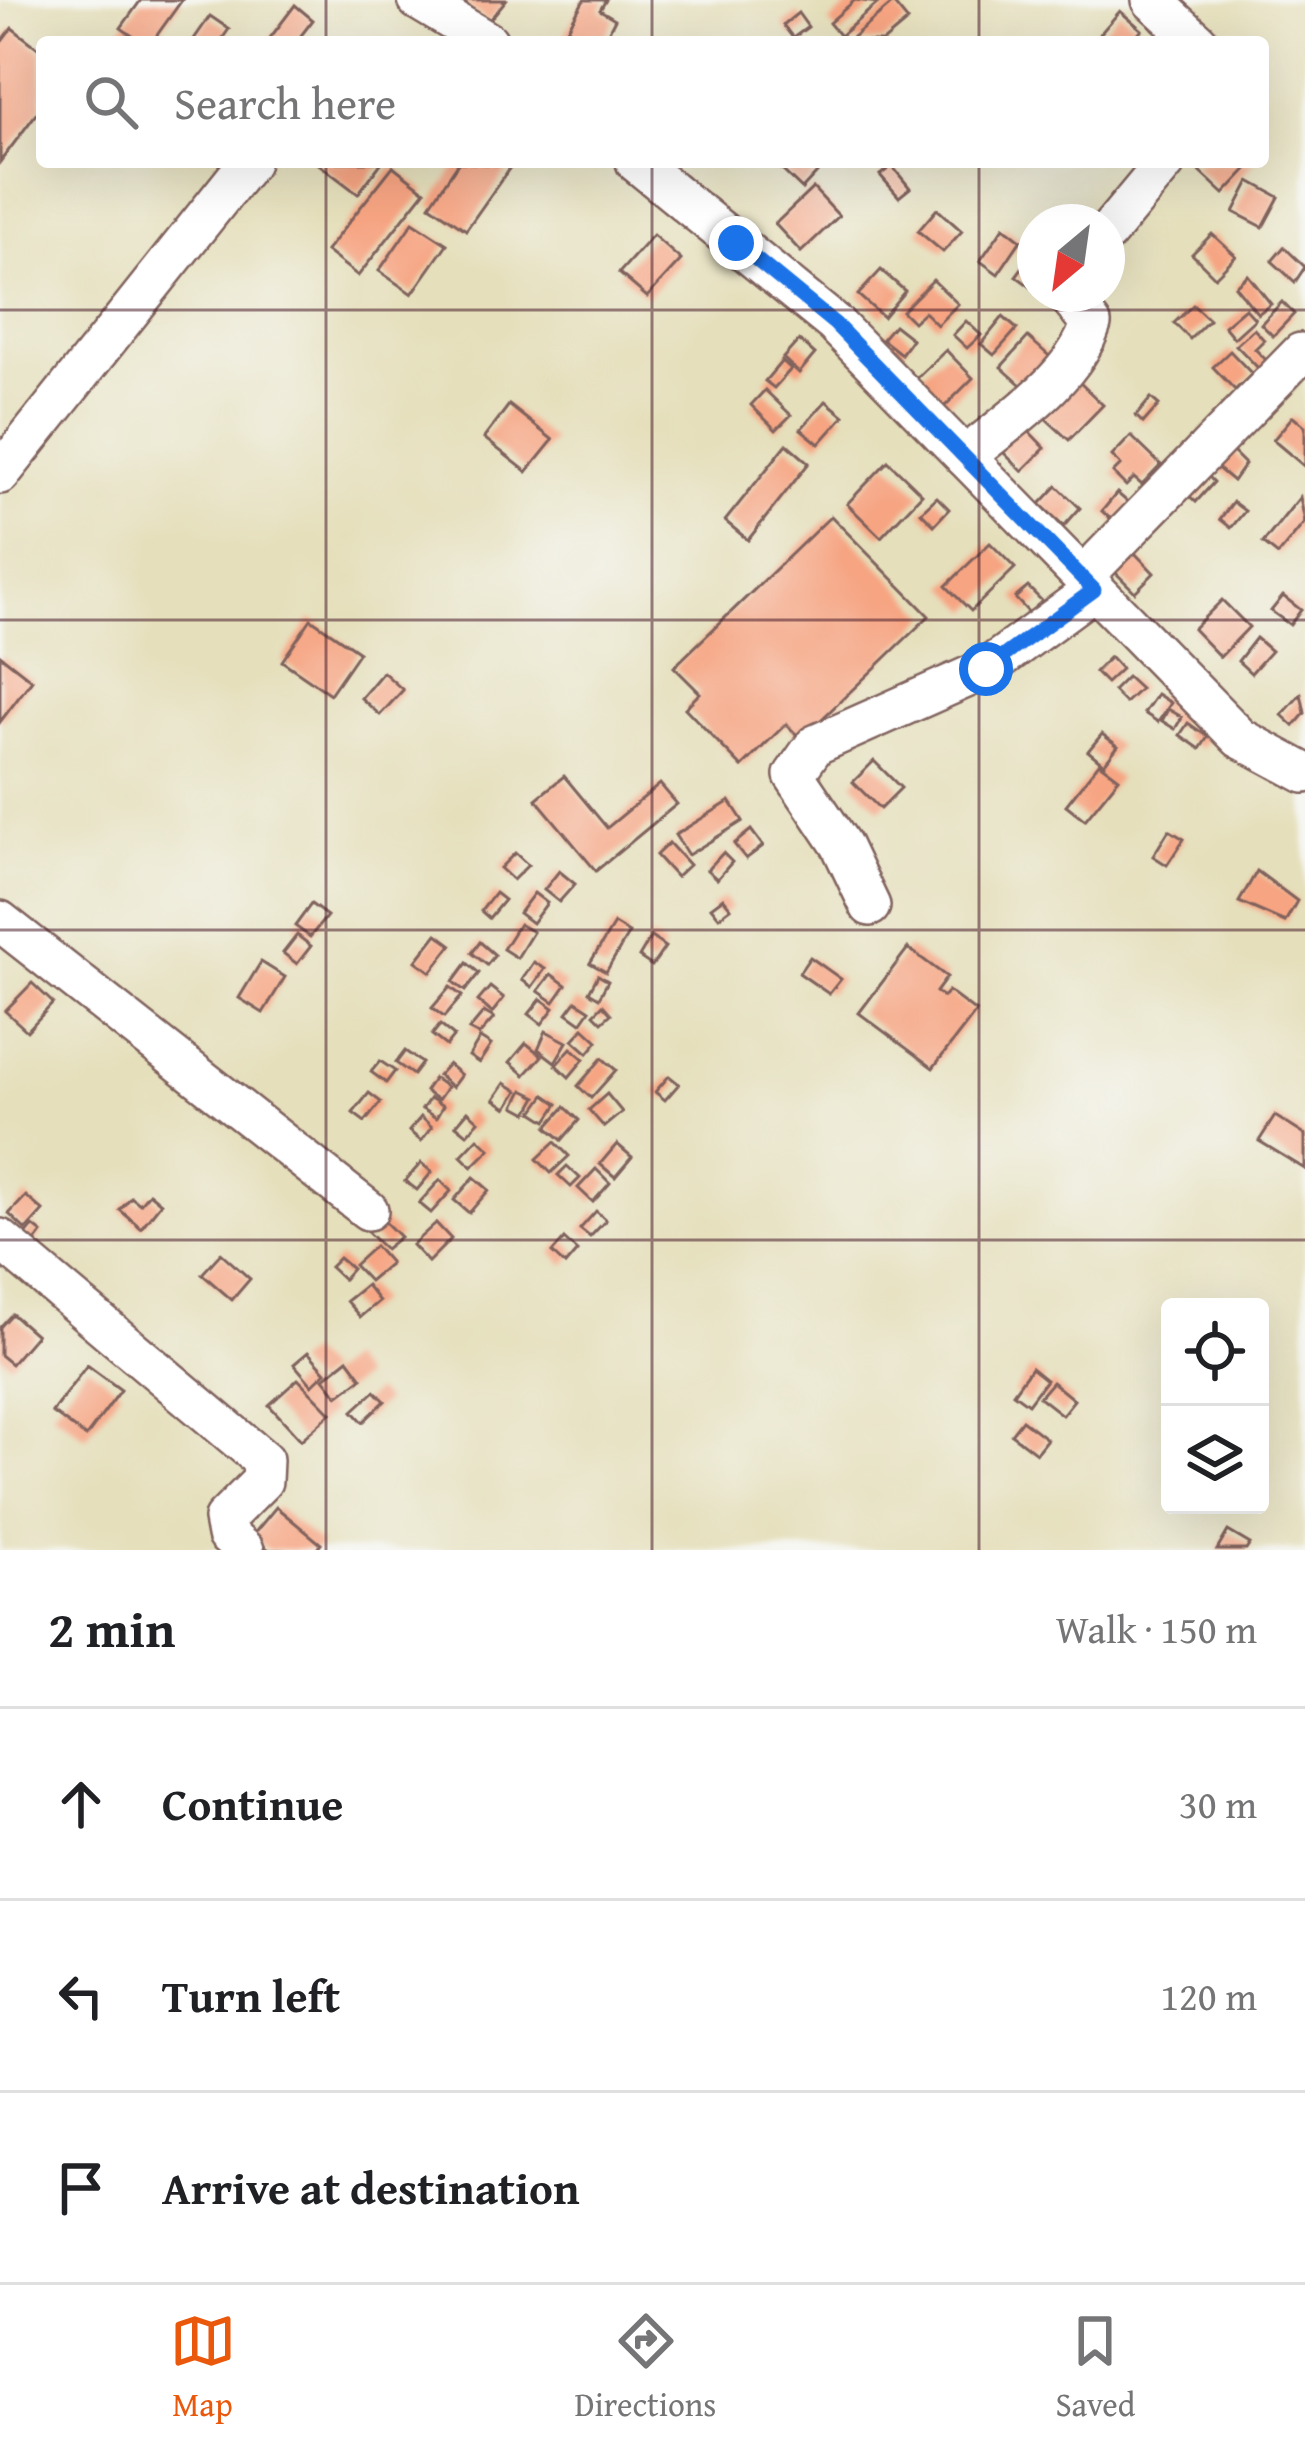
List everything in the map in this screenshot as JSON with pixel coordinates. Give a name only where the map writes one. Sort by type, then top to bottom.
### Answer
[{"type":"street","points":[[418,0],[478,36]]},
{"type":"street","points":[[1152,0],[1191,36]]},
{"type":"street","points":[[0,474],[244,168]]},
{"type":"street","points":[[643,168],[835,324],[1240,738],[1305,773]]},
{"type":"street","points":[[1125,211],[1161,168]]},
{"type":"street","points":[[965,457],[1036,398],[1084,343],[1091,324],[1081,312]]},
{"type":"street","points":[[870,906],[841,845],[794,775],[815,745],[986,669],[1089,584],[1301,352]]},
{"type":"street","points":[[0,921],[368,1210]]},
{"type":"street","points":[[0,1238],[263,1460],[262,1481],[224,1519],[227,1535],[244,1550]]},
{"type":"building","points":[[141,0],[182,0],[156,36],[132,36],[121,28]]},
{"type":"building","points":[[461,0],[506,0],[488,22]]},
{"type":"building","points":[[584,0],[606,0],[600,10],[615,19],[606,36],[563,36]]},
{"type":"building","points":[[855,0],[878,3],[840,36],[829,23]]},
{"type":"building","points":[[893,3],[908,21],[890,36],[854,36]]},
{"type":"building","points":[[295,5],[313,20],[301,36],[272,36]]},
{"type":"building","points":[[1120,11],[1142,30],[1136,36],[1098,36]]},
{"type":"building","points":[[798,13],[808,27],[791,36],[783,25]]},
{"type":"building","points":[[210,16],[229,29],[224,36],[196,36]]},
{"type":"building","points":[[12,28],[36,46],[36,114],[0,162],[0,44]]},
{"type":"building","points":[[324,168],[378,168],[358,194]]},
{"type":"building","points":[[391,168],[425,191],[358,276],[326,251]]},
{"type":"building","points":[[455,168],[510,168],[466,230],[430,205]]},
{"type":"building","points":[[782,168],[821,168],[802,189]]},
{"type":"building","points":[[894,168],[910,188],[899,197],[880,175]]},
{"type":"building","points":[[1196,168],[1248,168],[1224,194]]},
{"type":"building","points":[[1250,181],[1279,197],[1263,227],[1234,212]]},
{"type":"building","points":[[813,188],[839,216],[801,252],[775,224]]},
{"type":"building","points":[[937,209],[962,231],[943,252],[918,231]]},
{"type":"building","points":[[413,222],[447,244],[412,294],[379,271]]},
{"type":"building","points":[[1004,227],[1017,237],[1017,246],[998,274],[980,261]]},
{"type":"building","points":[[1212,234],[1236,256],[1215,277],[1192,254]]},
{"type":"building","points":[[653,235],[681,260],[647,297],[619,273]]},
{"type":"building","points":[[1284,247],[1305,267],[1295,282],[1272,261]]},
{"type":"building","points":[[881,270],[905,291],[883,317],[858,295]]},
{"type":"building","points":[[1248,275],[1271,304],[1258,314],[1235,286]]},
{"type":"building","points":[[933,280],[958,304],[937,325],[924,312],[913,322],[902,311]]},
{"type":"building","points":[[1282,302],[1294,314],[1273,336],[1261,324]]},
{"type":"building","points":[[1193,305],[1209,320],[1190,339],[1174,323]]},
{"type":"building","points":[[1245,308],[1255,319],[1234,338],[1224,326]]},
{"type":"building","points":[[1003,317],[1017,329],[994,355],[981,344]]},
{"type":"building","points":[[966,321],[981,335],[967,348],[953,335]]},
{"type":"building","points":[[894,325],[912,339],[901,354],[882,339]]},
{"type":"building","points":[[1254,329],[1264,340],[1255,349],[1269,363],[1261,371],[1236,345]]},
{"type":"building","points":[[1028,337],[1057,363],[1030,393],[1001,367]]},
{"type":"building","points":[[799,340],[815,354],[799,373],[783,358]]},
{"type":"building","points":[[946,350],[973,378],[941,410],[913,382]]},
{"type":"building","points":[[1230,351],[1252,374],[1235,390],[1213,367]]},
{"type":"building","points":[[782,361],[791,369],[774,388],[765,381]]},
{"type":"building","points":[[1077,380],[1103,405],[1069,440],[1043,416]]},
{"type":"building","points":[[765,390],[791,415],[776,430],[751,405]]},
{"type":"building","points":[[1151,398],[1159,405],[1143,423],[1136,416]]},
{"type":"building","points":[[826,401],[844,416],[819,444],[801,429]]},
{"type":"building","points":[[509,405],[553,440],[527,472],[484,438]]},
{"type":"building","points":[[1293,416],[1305,426],[1305,467],[1273,440]]},
{"type":"building","points":[[1020,422],[1045,448],[1022,471],[996,445]]},
{"type":"building","points":[[1131,436],[1161,465],[1142,485],[1134,478],[1126,486],[1113,473],[1121,465],[1112,456]]},
{"type":"building","points":[[787,444],[809,463],[748,540],[725,521]]},
{"type":"building","points":[[1229,448],[1245,464],[1233,481],[1214,465]]},
{"type":"building","points":[[888,461],[922,494],[881,537],[847,504]]},
{"type":"building","points":[[1200,468],[1214,482],[1196,502],[1181,488]]},
{"type":"building","points":[[1057,486],[1080,508],[1064,526],[1040,504]]},
{"type":"building","points":[[1117,493],[1131,505],[1115,523],[1102,511]]},
{"type":"building","points":[[937,497],[949,509],[934,525],[921,512]]},
{"type":"building","points":[[1300,497],[1305,522],[1278,555],[1263,543]]},
{"type":"building","points":[[1233,502],[1245,511],[1231,528],[1220,519]]},
{"type":"building","points":[[831,516],[929,616],[801,739],[786,724],[742,767],[685,708],[700,693],[674,667]]},
{"type":"building","points":[[990,543],[1015,568],[971,611],[946,586]]},
{"type":"building","points":[[1131,549],[1154,573],[1135,592],[1111,568]]},
{"type":"building","points":[[1028,587],[1042,601],[1029,613],[1015,598]]},
{"type":"building","points":[[1283,596],[1301,610],[1290,625],[1271,611]]},
{"type":"building","points":[[1222,600],[1249,627],[1220,657],[1193,629]]},
{"type":"building","points":[[311,619],[359,652],[330,694],[282,661]]},
{"type":"building","points":[[1256,638],[1271,651],[1251,673],[1238,661]]},
{"type":"building","points":[[0,655],[32,680],[0,722]]},
{"type":"building","points":[[1110,657],[1121,669],[1106,683],[1095,672]]},
{"type":"building","points":[[383,672],[403,690],[380,715],[361,698]]},
{"type":"building","points":[[1127,677],[1140,689],[1125,703],[1113,691]]},
{"type":"building","points":[[1157,694],[1171,703],[1158,722],[1144,713]]},
{"type":"building","points":[[1301,694],[1305,713],[1294,726],[1282,715]]},
{"type":"building","points":[[1168,709],[1182,717],[1175,729],[1162,721]]},
{"type":"building","points":[[1188,723],[1208,737],[1200,749],[1180,735]]},
{"type":"building","points":[[1102,734],[1118,746],[1104,764],[1088,751]]},
{"type":"building","points":[[874,761],[901,788],[880,809],[853,782]]},
{"type":"building","points":[[1099,763],[1119,778],[1085,820],[1066,805]]},
{"type":"building","points":[[564,776],[607,828],[660,784],[677,804],[596,871],[536,799]]},
{"type":"building","points":[[730,801],[743,821],[688,855],[675,835]]},
{"type":"building","points":[[751,830],[763,846],[746,859],[734,844]]},
{"type":"building","points":[[1169,830],[1184,839],[1167,865],[1153,856]]},
{"type":"building","points":[[669,843],[689,865],[676,877],[656,855]]},
{"type":"building","points":[[515,853],[528,865],[513,880],[500,868]]},
{"type":"building","points":[[723,853],[732,862],[717,879],[707,870]]},
{"type":"building","points":[[559,871],[575,884],[559,902],[544,890]]},
{"type":"building","points":[[1257,871],[1297,901],[1285,922],[1239,902]]},
{"type":"building","points":[[495,893],[504,900],[489,918],[481,911]]},
{"type":"building","points":[[534,893],[547,903],[532,923],[519,913]]},
{"type":"building","points":[[723,898],[731,908],[719,917],[711,907]]},
{"type":"building","points":[[311,904],[327,916],[310,937],[295,926]]},
{"type":"building","points":[[519,924],[533,932],[517,958],[503,949]]},
{"type":"building","points":[[614,924],[629,933],[606,972],[590,963]]},
{"type":"building","points":[[437,934],[452,945],[431,972],[416,961]]},
{"type":"building","points":[[297,935],[311,946],[297,964],[283,953]]},
{"type":"building","points":[[651,937],[665,947],[652,966],[639,957]]},
{"type":"building","points":[[480,942],[495,955],[487,965],[472,953]]},
{"type":"building","points":[[908,948],[947,977],[936,992],[943,997],[948,991],[976,1012],[933,1068],[859,1013]]},
{"type":"building","points":[[810,957],[841,979],[829,994],[799,973]]},
{"type":"building","points":[[261,962],[285,977],[263,1013],[239,998]]},
{"type":"building","points":[[534,962],[545,969],[532,987],[522,980]]},
{"type":"building","points":[[467,963],[479,973],[465,991],[453,982]]},
{"type":"building","points":[[551,974],[566,985],[554,1002],[538,991]]},
{"type":"building","points":[[598,975],[608,981],[599,998],[589,992]]},
{"type":"building","points":[[32,983],[53,1003],[27,1031],[5,1011]]},
{"type":"building","points":[[450,987],[462,996],[444,1017],[432,1008]]},
{"type":"building","points":[[490,987],[504,998],[492,1013],[478,1001]]},
{"type":"building","points":[[541,999],[554,1008],[542,1024],[529,1014]]},
{"type":"building","points":[[576,1001],[590,1010],[581,1023],[567,1013]]},
{"type":"building","points":[[603,1005],[611,1014],[602,1022],[594,1014]]},
{"type":"building","points":[[484,1012],[494,1018],[479,1035],[469,1030]]},
{"type":"building","points":[[440,1025],[454,1036],[446,1046],[432,1035]]},
{"type":"building","points":[[584,1028],[598,1041],[588,1053],[573,1040]]},
{"type":"building","points":[[546,1031],[567,1042],[555,1062],[538,1049]]},
{"type":"building","points":[[480,1038],[491,1045],[479,1063],[469,1056]]},
{"type":"building","points":[[526,1043],[542,1056],[525,1075],[510,1062]]},
{"type":"building","points":[[571,1048],[584,1059],[569,1077],[556,1065]]},
{"type":"building","points":[[405,1051],[422,1063],[413,1075],[396,1063]]},
{"type":"building","points":[[602,1058],[616,1070],[591,1098],[578,1086]]},
{"type":"building","points":[[380,1061],[395,1071],[386,1083],[371,1072]]},
{"type":"building","points":[[448,1064],[461,1075],[452,1087],[438,1075]]},
{"type":"building","points":[[669,1076],[679,1084],[665,1100],[655,1092]]},
{"type":"building","points":[[434,1078],[447,1087],[438,1100],[425,1091]]},
{"type":"building","points":[[505,1083],[518,1091],[507,1108],[494,1099]]},
{"type":"building","points":[[523,1090],[537,1097],[528,1113],[515,1106]]},
{"type":"building","points":[[369,1093],[381,1102],[365,1122],[353,1113]]},
{"type":"building","points":[[607,1094],[622,1112],[604,1127],[589,1110]]},
{"type":"building","points":[[545,1095],[558,1104],[547,1121],[533,1112]]},
{"type":"building","points":[[430,1098],[443,1106],[436,1118],[422,1109]]},
{"type":"building","points":[[565,1107],[579,1120],[562,1140],[547,1127]]},
{"type":"building","points":[[468,1111],[479,1121],[467,1134],[456,1125]]},
{"type":"building","points":[[1275,1116],[1305,1135],[1305,1169],[1259,1141]]},
{"type":"building","points":[[421,1117],[432,1127],[421,1141],[409,1131]]},
{"type":"building","points":[[478,1138],[490,1149],[472,1167],[461,1156]]},
{"type":"building","points":[[555,1142],[569,1156],[551,1173],[537,1159]]},
{"type":"building","points":[[617,1144],[632,1157],[615,1177],[600,1164]]},
{"type":"building","points":[[421,1163],[432,1172],[417,1190],[405,1181]]},
{"type":"building","points":[[567,1166],[580,1178],[571,1187],[558,1175]]},
{"type":"building","points":[[596,1169],[610,1183],[593,1202],[578,1188]]},
{"type":"building","points":[[474,1177],[489,1190],[469,1213],[454,1200]]},
{"type":"building","points":[[440,1180],[451,1191],[431,1213],[419,1203]]},
{"type":"building","points":[[149,1193],[161,1203],[141,1228],[120,1210],[131,1197],[140,1204]]},
{"type":"building","points":[[26,1196],[43,1211],[26,1230],[9,1214]]},
{"type":"building","points":[[373,1210],[400,1237],[385,1249],[360,1225]]},
{"type":"building","points":[[596,1211],[606,1220],[590,1237],[580,1229]]},
{"type":"building","points":[[436,1223],[451,1239],[428,1262],[412,1245]]},
{"type":"building","points":[[33,1226],[42,1233],[27,1253],[17,1246]]},
{"type":"building","points":[[564,1239],[577,1251],[565,1265],[552,1253]]},
{"type":"building","points":[[375,1246],[390,1263],[369,1281],[354,1265]]},
{"type":"building","points":[[221,1253],[250,1279],[232,1300],[202,1274]]},
{"type":"building","points":[[339,1258],[352,1269],[343,1279],[330,1267]]},
{"type":"building","points":[[366,1285],[379,1301],[360,1317],[346,1301]]},
{"type":"building","points":[[12,1314],[36,1335],[11,1364],[0,1355],[0,1327]]},
{"type":"building","points":[[308,1352],[326,1372],[312,1385],[294,1364]]},
{"type":"building","points":[[348,1359],[362,1378],[338,1396],[324,1378]]},
{"type":"building","points":[[87,1365],[121,1390],[86,1437],[52,1412]]},
{"type":"building","points":[[1031,1368],[1046,1380],[1028,1404],[1013,1393]]},
{"type":"building","points":[[298,1379],[331,1413],[301,1440],[269,1405]]},
{"type":"building","points":[[1052,1382],[1074,1400],[1062,1415],[1039,1397]]},
{"type":"building","points":[[375,1391],[385,1401],[363,1422],[353,1411]]},
{"type":"building","points":[[1022,1420],[1047,1439],[1036,1453],[1011,1434]]},
{"type":"building","points":[[276,1507],[321,1544],[316,1550],[269,1550],[252,1536]]},
{"type":"building","points":[[1228,1531],[1250,1544],[1246,1550],[1217,1550]]},
{"type":"route","points":[[736,243],[835,324],[1094,590],[986,669]]}]
